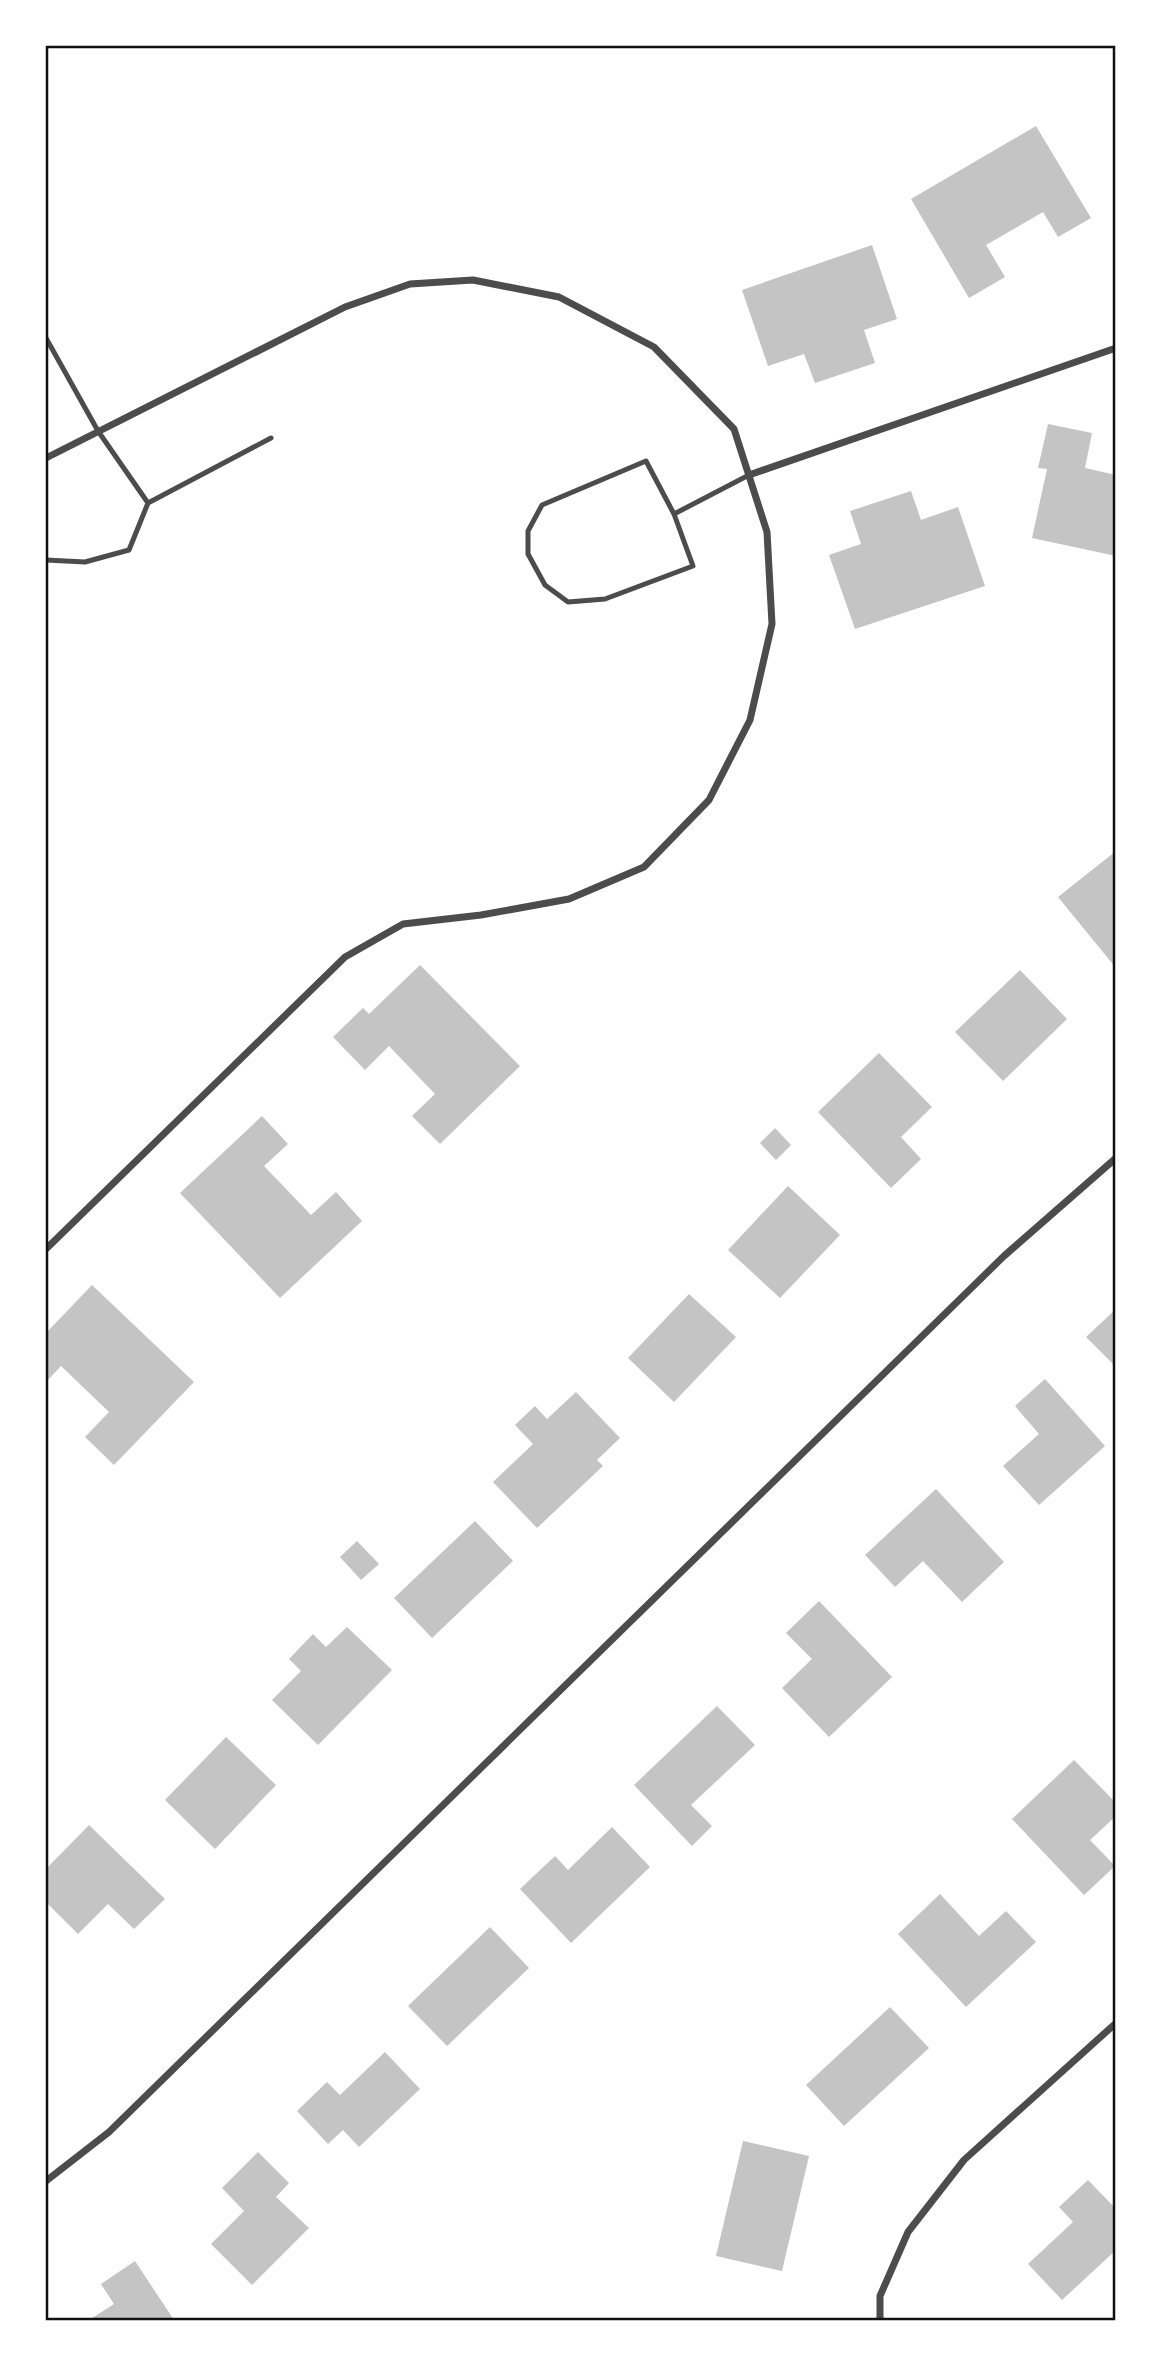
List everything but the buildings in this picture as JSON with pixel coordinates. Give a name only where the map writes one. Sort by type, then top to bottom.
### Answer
[{"type":"street","points":[[46,458],[345,307],[411,284],[473,280],[559,297],[654,347],[734,429],[767,532],[772,624],[750,720],[709,800],[644,867],[569,899],[481,915],[403,924],[345,957],[46,1249]]},
{"type":"street","points":[[749,475],[1115,348]]},
{"type":"street","points":[[46,2181],[109,2132],[1004,1256],[1115,1158]]},
{"type":"street","points":[[880,2320],[880,2296],[908,2232],[964,2160],[1115,2023]]},
{"type":"lane","points":[[46,338],[98,431],[148,503]]},
{"type":"lane","points":[[46,559],[85,562],[129,550],[148,503],[271,438]]},
{"type":"lane","points":[[646,461],[674,514],[693,566],[606,599],[568,602],[545,585],[528,554],[528,531],[542,505],[646,461]]},
{"type":"lane","points":[[674,514],[749,475]]}]
